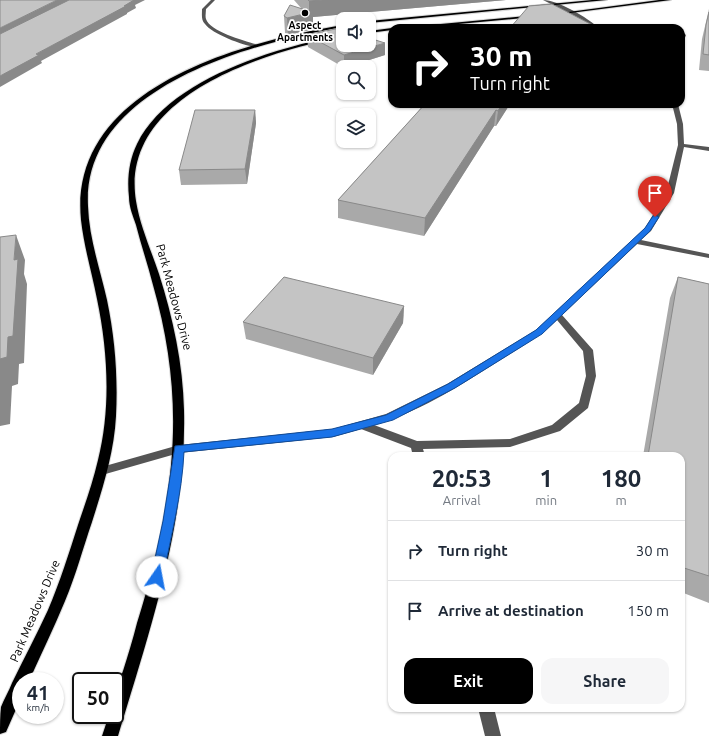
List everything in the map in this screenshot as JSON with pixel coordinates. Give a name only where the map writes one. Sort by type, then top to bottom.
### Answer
[{"type":"main road","points":[[376,21],[605,0]]},
{"type":"main road","points":[[547,14],[669,0]]},
{"type":"main road","points":[[443,24],[540,15]]},
{"type":"main road","name":"Park Meadows Drive","points":[[25,672],[63,589],[102,471],[109,432],[111,366],[105,315],[88,234],[84,190],[94,153],[102,138],[122,116],[148,95],[177,77],[199,66],[256,46],[306,32],[336,27]]},
{"type":"main road","points":[[376,31],[388,30]]},
{"type":"main road","name":"Park Meadows Drive","points":[[110,736],[154,592],[169,521],[178,466],[180,424],[175,356],[163,303],[132,202],[132,169],[142,139],[158,118],[180,99],[225,72],[267,55],[309,43],[336,37]]},
{"type":"main road","name":"Park Meadows Drive","points":[[0,726],[12,700]]},
{"type":"street","points":[[213,0],[204,9],[204,20],[212,29],[256,46]]},
{"type":"street","points":[[545,0],[571,12],[590,24]]},
{"type":"street","points":[[102,471],[179,449],[332,433],[390,417],[451,386],[539,332],[648,229],[670,193],[681,145],[680,124],[676,108]]},
{"type":"street","points":[[681,145],[709,149]]},
{"type":"street","points":[[636,241],[709,256]]},
{"type":"street","points":[[361,425],[417,451],[510,442],[556,428],[584,405],[591,376],[588,350],[557,315]]},
{"type":"street","points":[[487,712],[493,736]]},
{"type":"building","points":[[0,0],[57,0],[0,28]]},
{"type":"building","points":[[69,0],[134,0],[124,6],[126,6],[36,54],[39,55],[0,76],[0,34]]},
{"type":"building","points":[[552,4],[590,24],[513,24],[529,6]]},
{"type":"building","points":[[290,5],[312,12],[287,18],[284,16]]},
{"type":"building","points":[[709,12],[709,55],[703,54]]},
{"type":"building","points":[[336,29],[336,51],[307,35]]},
{"type":"building","points":[[376,40],[385,43],[376,46]]},
{"type":"building","points":[[338,52],[354,52],[344,55]]},
{"type":"building","points":[[421,108],[500,108],[498,111],[496,110],[425,218],[338,200]]},
{"type":"building","points":[[195,110],[255,110],[245,169],[179,170]]},
{"type":"building","points":[[16,235],[14,260],[18,259],[13,336],[8,337],[7,357],[0,359],[0,237]]},
{"type":"building","points":[[284,277],[404,306],[373,358],[243,322]]},
{"type":"building","points":[[678,277],[709,284],[709,576],[685,568],[685,452],[649,452]]},
{"type":"place","name":"Aspect Apartments","points":[[305,13]]},
{"type":"route","points":[[157,577],[169,521],[178,466],[179,449],[332,433],[390,417],[451,386],[539,332],[648,229],[655,217]]}]
